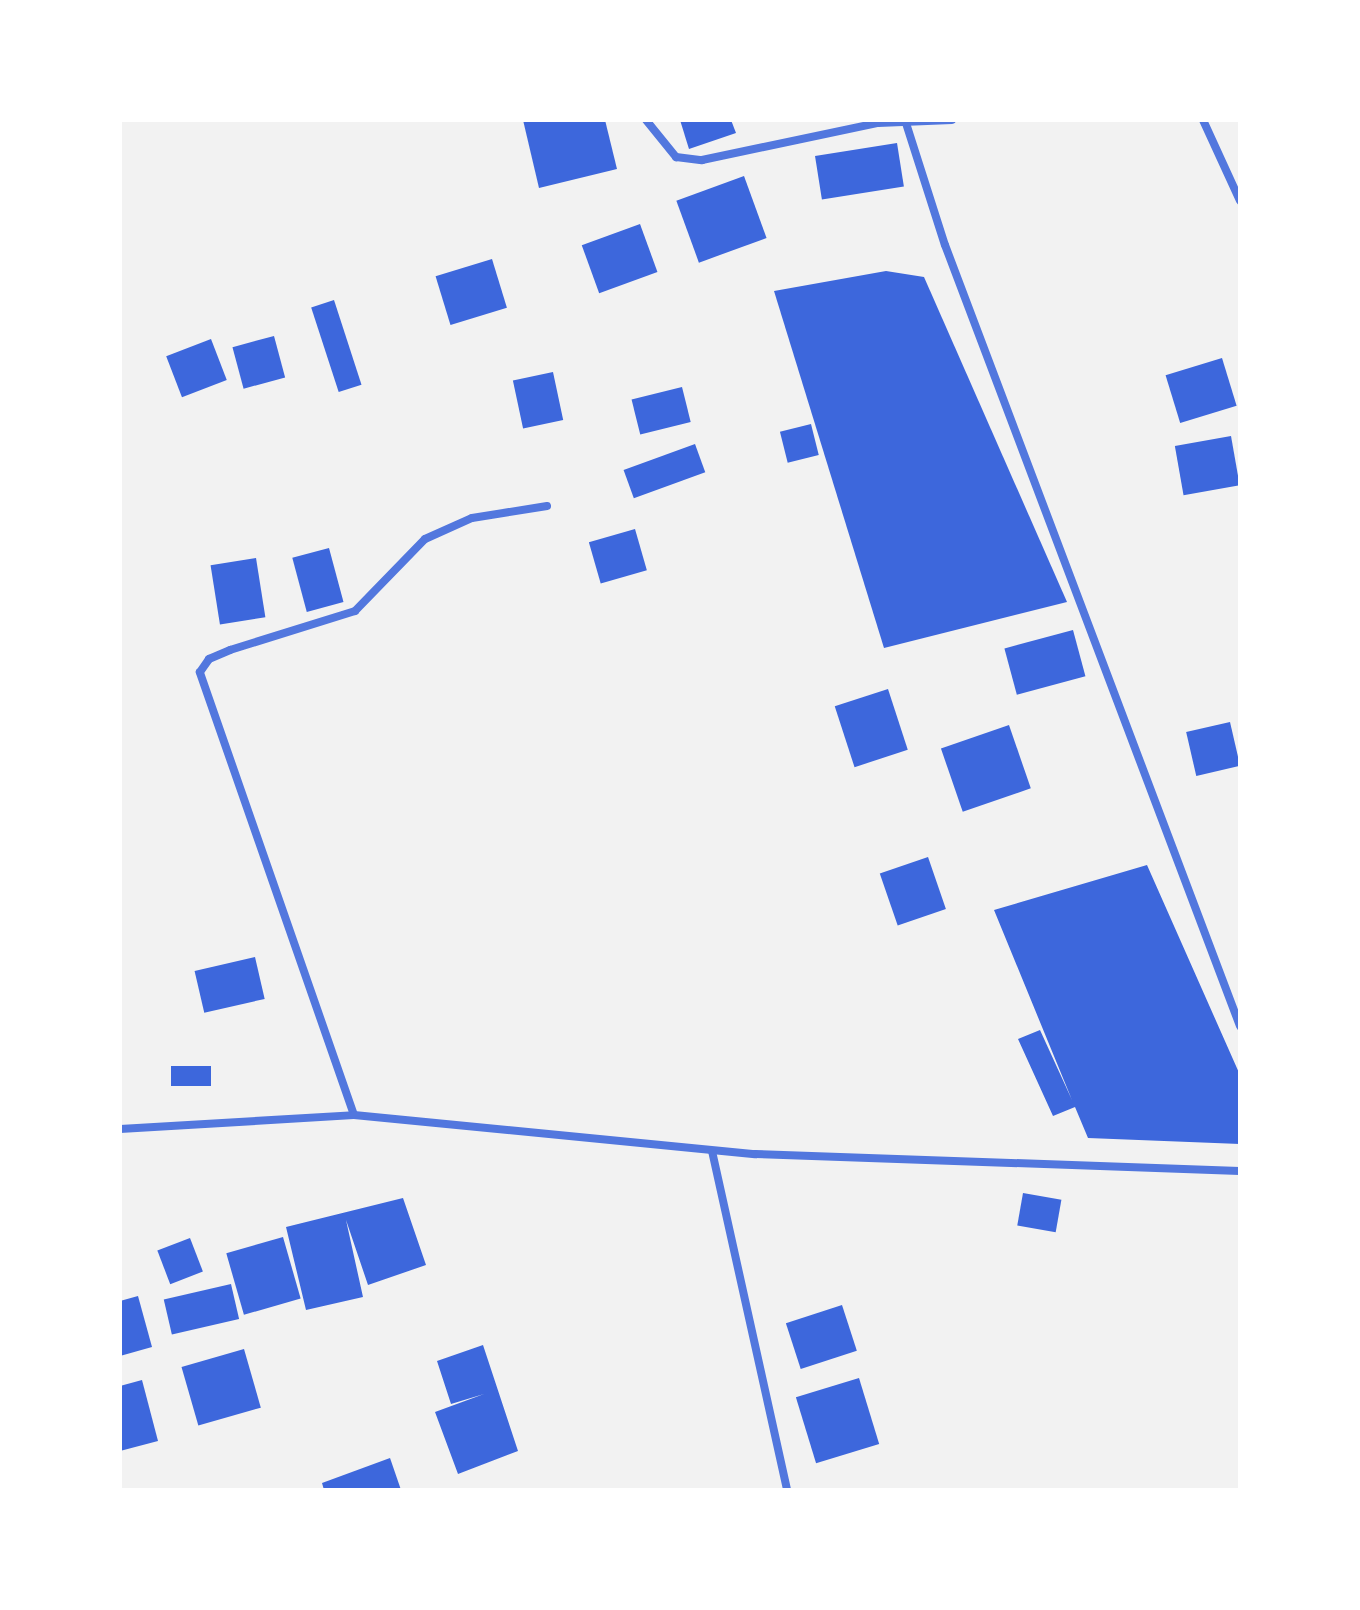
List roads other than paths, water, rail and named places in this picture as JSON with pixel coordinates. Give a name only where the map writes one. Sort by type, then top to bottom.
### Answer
[{"type":"street","points":[[646,120],[676,157],[702,160],[905,121],[952,120]]},
{"type":"street","points":[[1203,120],[1240,201]]},
{"type":"street","points":[[905,121],[1240,1026]]},
{"type":"street","points":[[354,1115],[200,672],[220,654],[355,611],[425,539],[472,518],[547,506]]},
{"type":"street","points":[[120,1129],[354,1115],[712,1151],[1240,1171]]},
{"type":"street","points":[[712,1151],[787,1490]]}]
